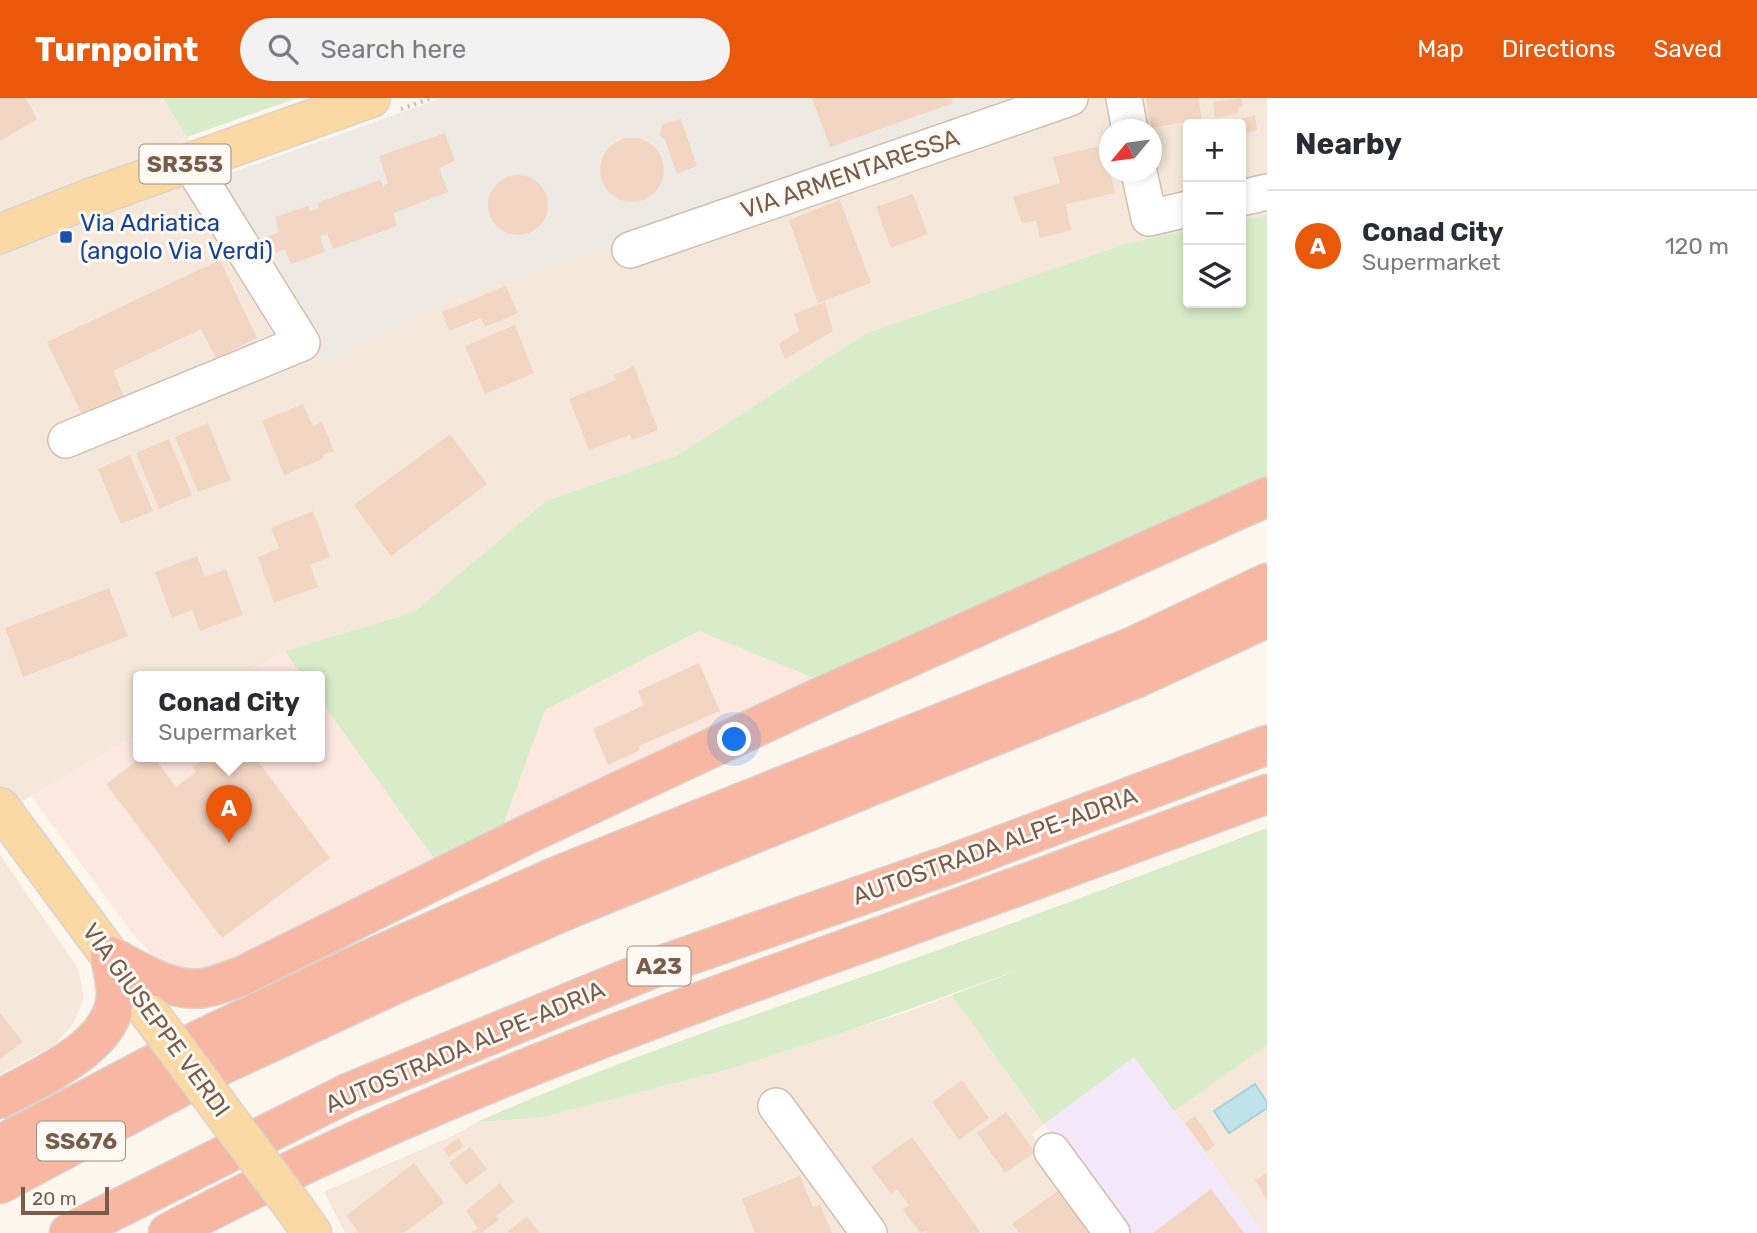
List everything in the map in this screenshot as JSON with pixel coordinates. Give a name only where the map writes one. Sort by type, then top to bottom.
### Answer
[{"type":"highway","points":[[110,956],[166,984],[183,989],[205,988],[242,976],[517,839],[703,752],[1267,497]]},
{"type":"highway","points":[[150,1085],[203,1038],[361,963],[557,876],[1134,646],[1267,583]]},
{"type":"highway","points":[[150,1085],[222,1065],[538,922],[1137,678],[1267,618]]},
{"type":"highway","name":"AUTOSTRADA ALPE-ADRIA","points":[[69,1233],[348,1093],[656,967],[954,863],[1267,744]]},
{"type":"highway","name":"AUTOSTRADA ALPE-ADRIA","points":[[168,1233],[221,1204],[398,1121],[686,1005],[980,901],[1267,794]]},
{"type":"highway","points":[[0,1099],[69,1060],[103,1031],[116,995],[110,956]]},
{"type":"highway","name":"SS676","points":[[0,1145],[150,1085]]},
{"type":"highway","name":"SS676","points":[[0,1184],[150,1085]]},
{"type":"main road","name":"SR353","points":[[0,234],[371,98]]},
{"type":"main road","name":"VIA GIUSEPPE VERDI","points":[[0,807],[303,1221]]},
{"type":"street","name":"VIA ARMENTARESSA","points":[[630,250],[1070,98]]},
{"type":"street","points":[[1124,98],[1128,119]]},
{"type":"street","points":[[66,440],[302,344],[190,163]]},
{"type":"street","points":[[1141,182],[1149,218],[1183,210]]},
{"type":"street","points":[[1246,197],[1267,192]]},
{"type":"street","points":[[776,1106],[869,1233]]},
{"type":"street","points":[[1052,1152],[1112,1233]]},
{"type":"shaded area","points":[[0,98],[163,98],[273,273],[323,365],[437,306],[1030,98],[1267,98],[1267,215],[1246,219],[1246,119],[1183,119],[1183,231],[1128,243],[867,333],[678,455],[546,501],[414,612],[285,651],[250,671],[133,671],[133,737],[0,814]]},
{"type":"shaded area","points":[[442,98],[1030,98],[437,306],[323,366],[273,273],[214,179]]},
{"type":"shaded area","points":[[699,631],[823,682],[501,831],[545,710]]},
{"type":"shaded area","points":[[285,651],[299,671],[250,671]]},
{"type":"shaded area","points":[[325,707],[440,867],[206,976],[167,966],[154,957],[133,934],[31,796],[133,737],[133,762],[325,762]]},
{"type":"shaded area","points":[[0,855],[78,968],[84,998],[73,1024],[55,1045],[0,1074]]},
{"type":"shaded area","points":[[1184,910],[1267,1025],[1267,1233],[1264,1233],[1134,1057],[1032,1134],[1103,1233],[345,1233],[324,1192],[461,1132],[477,1122],[539,1118],[730,1069],[904,1013]]},
{"type":"shaded area","points":[[1134,1057],[1264,1233],[1124,1233],[1044,1124]]},
{"type":"green space","points":[[163,98],[297,98],[187,137]]},
{"type":"green space","points":[[1267,215],[1267,478],[823,682],[699,631],[545,710],[501,831],[440,867],[325,707],[325,671],[299,671],[285,651],[414,612],[546,501],[678,455],[867,333],[1128,243],[1183,231],[1183,308],[1246,308],[1246,219]]},
{"type":"green space","points":[[1267,828],[1267,1045],[1174,1111],[1134,1057],[1044,1124],[952,995],[1029,966],[851,1030],[730,1069],[539,1118],[477,1122],[626,1061],[1122,883]]},
{"type":"water","points":[[1255,1084],[1267,1102],[1267,1108],[1229,1133],[1214,1111]]},
{"type":"building","points":[[0,98],[26,98],[37,119],[0,141]]},
{"type":"building","points":[[812,98],[951,98],[953,103],[830,147]]},
{"type":"building","points":[[1146,98],[1198,98],[1202,119],[1183,119],[1183,122],[1162,126],[1162,119],[1150,119]]},
{"type":"building","points":[[1241,98],[1243,106],[1238,107],[1239,113],[1215,118],[1213,102]]},
{"type":"building","points":[[1255,115],[1257,130],[1246,133],[1246,119],[1241,119]]},
{"type":"building","points":[[681,119],[697,166],[677,174],[665,140],[659,135],[663,124]]},
{"type":"building","points":[[445,133],[455,161],[439,168],[448,192],[393,213],[397,226],[333,249],[327,234],[320,236],[325,252],[291,264],[285,249],[276,253],[266,237],[279,232],[275,217],[308,206],[310,211],[319,208],[317,203],[380,180],[383,186],[388,183],[379,156]]},
{"type":"building","points":[[626,138],[638,138],[655,147],[662,158],[662,182],[655,193],[638,202],[626,202],[614,197],[605,188],[600,176],[600,164],[605,152],[614,143]]},
{"type":"building","points":[[1099,146],[1099,182],[1112,182],[1115,193],[1066,204],[1071,230],[1040,238],[1036,221],[1022,223],[1013,197],[1060,183],[1053,157]]},
{"type":"building","points":[[512,175],[524,175],[540,183],[546,193],[546,217],[540,227],[524,235],[512,235],[496,227],[488,211],[488,199],[496,183]]},
{"type":"building","points":[[913,194],[928,234],[891,248],[876,207]]},
{"type":"building","points":[[840,200],[871,283],[818,303],[789,220]]},
{"type":"building","points":[[220,260],[257,338],[216,358],[201,329],[113,371],[126,401],[85,421],[47,342]]},
{"type":"building","points":[[506,286],[518,313],[485,327],[481,318],[449,331],[442,312]]},
{"type":"building","points":[[825,302],[833,331],[785,359],[779,344],[799,331],[794,314]]},
{"type":"building","points":[[515,325],[534,373],[485,394],[465,346]]},
{"type":"building","points":[[634,366],[658,430],[632,440],[630,435],[589,450],[569,399],[616,380],[614,375]]},
{"type":"building","points":[[303,404],[313,426],[322,422],[334,451],[284,475],[262,421]]},
{"type":"building","points":[[208,423],[231,480],[198,492],[175,437]]},
{"type":"building","points":[[450,434],[487,484],[391,556],[354,505]]},
{"type":"building","points":[[169,439],[192,495],[159,509],[136,453]]},
{"type":"building","points":[[130,455],[153,511],[121,524],[98,469]]},
{"type":"building","points":[[313,511],[330,557],[310,565],[318,587],[274,603],[258,557],[279,548],[271,528]]},
{"type":"building","points":[[197,556],[205,577],[226,569],[243,615],[200,631],[192,610],[172,618],[155,572]]},
{"type":"building","points":[[109,588],[128,636],[23,677],[5,628]]},
{"type":"building","points":[[699,663],[720,711],[639,746],[640,750],[608,765],[593,729],[644,705],[638,691]]},
{"type":"building","points":[[135,762],[158,762],[176,787],[196,772],[193,767],[200,762],[259,762],[330,858],[222,938],[106,784]]},
{"type":"building","points":[[0,1013],[23,1042],[0,1059]]},
{"type":"building","points":[[962,1080],[989,1118],[959,1140],[932,1102]]},
{"type":"building","points":[[1006,1112],[1035,1152],[1005,1173],[977,1133]]},
{"type":"building","points":[[1195,1116],[1215,1145],[1206,1152],[1185,1123]]},
{"type":"building","points":[[912,1137],[981,1233],[920,1233],[903,1210],[909,1205],[897,1189],[891,1194],[871,1167]]},
{"type":"building","points":[[458,1138],[464,1146],[449,1157],[443,1149]]},
{"type":"building","points":[[470,1147],[487,1169],[466,1185],[449,1163]]},
{"type":"building","points":[[414,1163],[444,1203],[404,1233],[359,1233],[346,1216]]},
{"type":"building","points":[[1267,1173],[1267,1200],[1255,1180]]},
{"type":"building","points":[[800,1176],[813,1207],[820,1204],[832,1233],[755,1233],[742,1199]]},
{"type":"building","points":[[500,1183],[514,1202],[496,1216],[499,1220],[481,1233],[471,1233],[478,1228],[466,1211]]},
{"type":"building","points":[[1211,1189],[1244,1233],[1153,1233]]},
{"type":"building","points":[[1059,1190],[1090,1233],[1019,1233],[1012,1224]]},
{"type":"building","points":[[527,1217],[540,1233],[508,1231]]},
{"type":"place","name":"Via Adriatica (angolo Via Verdi)","points":[[66,237]]},
{"type":"place","name":"Conad City","points":[[229,843]]}]
